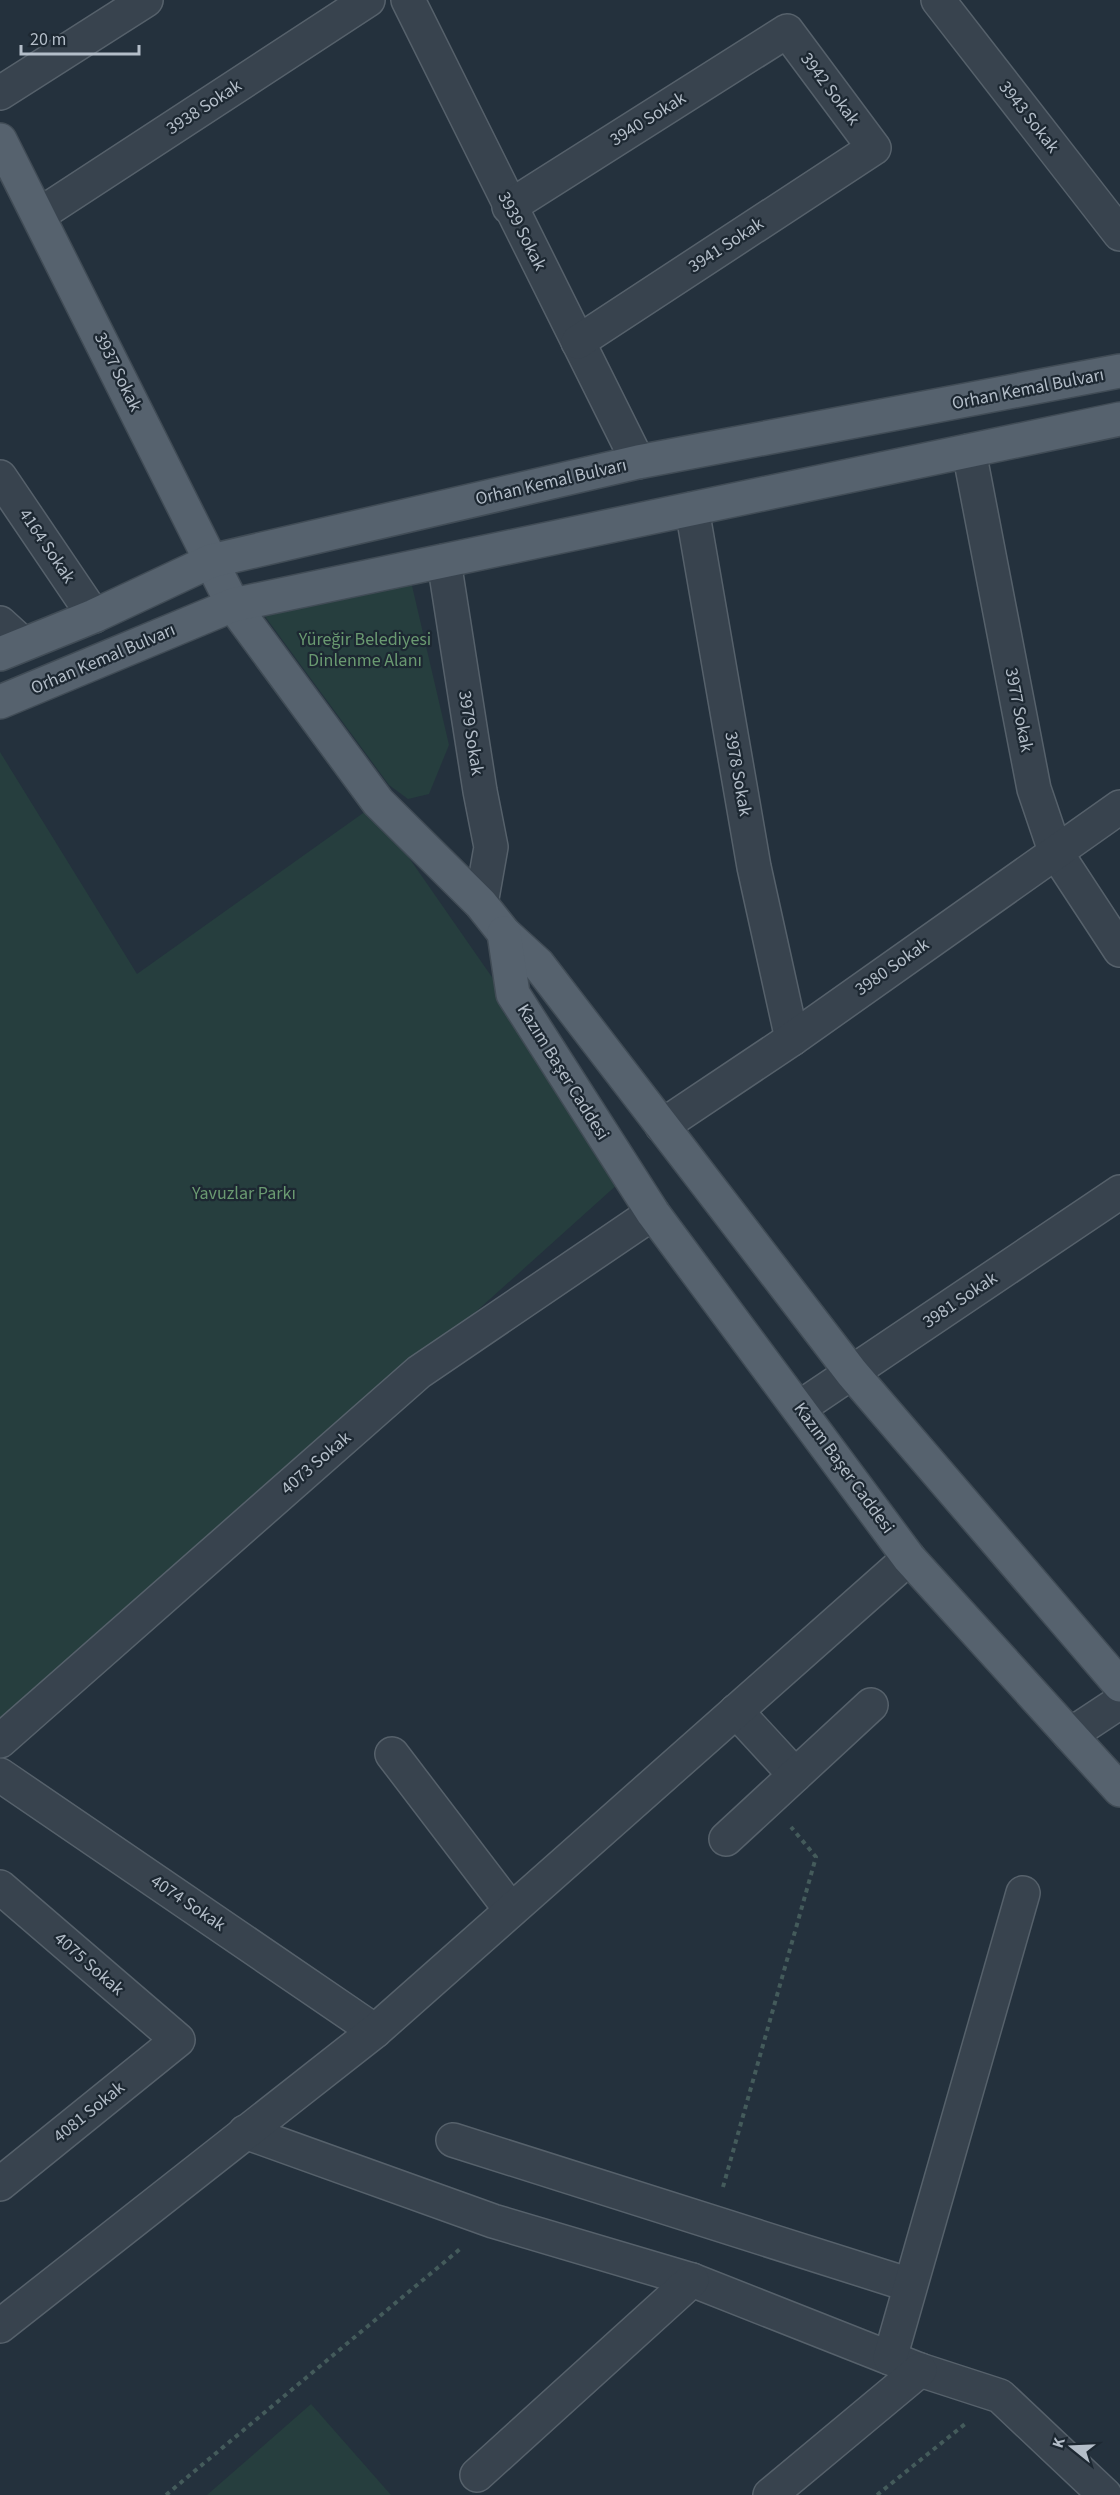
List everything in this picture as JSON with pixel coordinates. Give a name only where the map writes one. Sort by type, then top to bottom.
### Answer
[{"type":"main road","name":"3937 Sokak","points":[[0,140],[233,605]]},
{"type":"main road","name":"Orhan Kemal Bulvarı","points":[[8,640],[94,616],[212,561],[638,462],[1120,371]]},
{"type":"main road","name":"Orhan Kemal Bulvarı","points":[[0,702],[233,605],[1120,419]]},
{"type":"main road","points":[[233,605],[378,802],[481,904],[504,933],[538,964],[852,1373],[1120,1685]]},
{"type":"main road","name":"Kazım Başer Caddesi","points":[[504,933],[513,994],[653,1214],[909,1558],[1120,1790]]},
{"type":"street","points":[[0,93],[146,0]]},
{"type":"street","name":"3938 Sokak","points":[[39,214],[368,0]]},
{"type":"street","name":"3939 Sokak","points":[[408,0],[509,207],[638,462]]},
{"type":"street","name":"3943 Sokak","points":[[938,0],[1120,234]]},
{"type":"street","name":"3940 Sokak","points":[[509,207],[787,31]]},
{"type":"street","name":"3942 Sokak","points":[[787,31],[874,148]]},
{"type":"street","name":"3941 Sokak","points":[[578,342],[874,148]]},
{"type":"street","name":"3977 Sokak","points":[[969,451],[1034,789],[1055,851],[1120,950]]},
{"type":"street","name":"4164 Sokak","points":[[0,477],[94,616]]},
{"type":"street","name":"3978 Sokak","points":[[692,509],[754,867],[792,1038]]},
{"type":"street","name":"3979 Sokak","points":[[444,561],[490,847],[481,904]]},
{"type":"street","name":"3980 Sokak","points":[[662,1126],[792,1038],[1120,807]]},
{"type":"street","name":"3981 Sokak","points":[[799,1408],[1120,1192]]},
{"type":"street","name":"4073 Sokak","points":[[0,1741],[419,1372],[653,1214]]},
{"type":"street","points":[[0,2326],[375,2031],[909,1558]]},
{"type":"street","points":[[1070,1735],[1120,1702]]},
{"type":"street","points":[[726,1839],[871,1705]]},
{"type":"street","points":[[736,1712],[795,1775]]},
{"type":"street","points":[[392,1754],[512,1910]]},
{"type":"street","name":"4074 Sokak","points":[[0,1774],[375,2031]]},
{"type":"street","name":"4075 Sokak","points":[[0,1887],[178,2040]]},
{"type":"street","points":[[890,2358],[1023,1893]]},
{"type":"street","name":"4081 Sokak","points":[[0,2184],[178,2040]]},
{"type":"street","points":[[245,2132],[493,2221],[692,2280],[920,2370],[1000,2396],[1105,2495]]},
{"type":"street","points":[[453,2140],[910,2285]]},
{"type":"street","points":[[477,2475],[692,2280]]},
{"type":"street","points":[[770,2495],[920,2370]]},
{"type":"path","points":[[712,2223],[816,1857],[767,1801]]},
{"type":"path","points":[[166,2495],[493,2221]]},
{"type":"path","points":[[877,2495],[1000,2396]]},
{"type":"green space","name":"Yüreğir Belediyesi Dinlenme Alanı","points":[[410,577],[449,745],[429,794],[408,799],[389,785],[261,611]]},
{"type":"green space","name":"Yavuzlar Parkı","points":[[0,752],[137,974],[373,806],[629,1174],[0,1740]]},
{"type":"green space","points":[[311,2404],[391,2495],[207,2495]]}]
